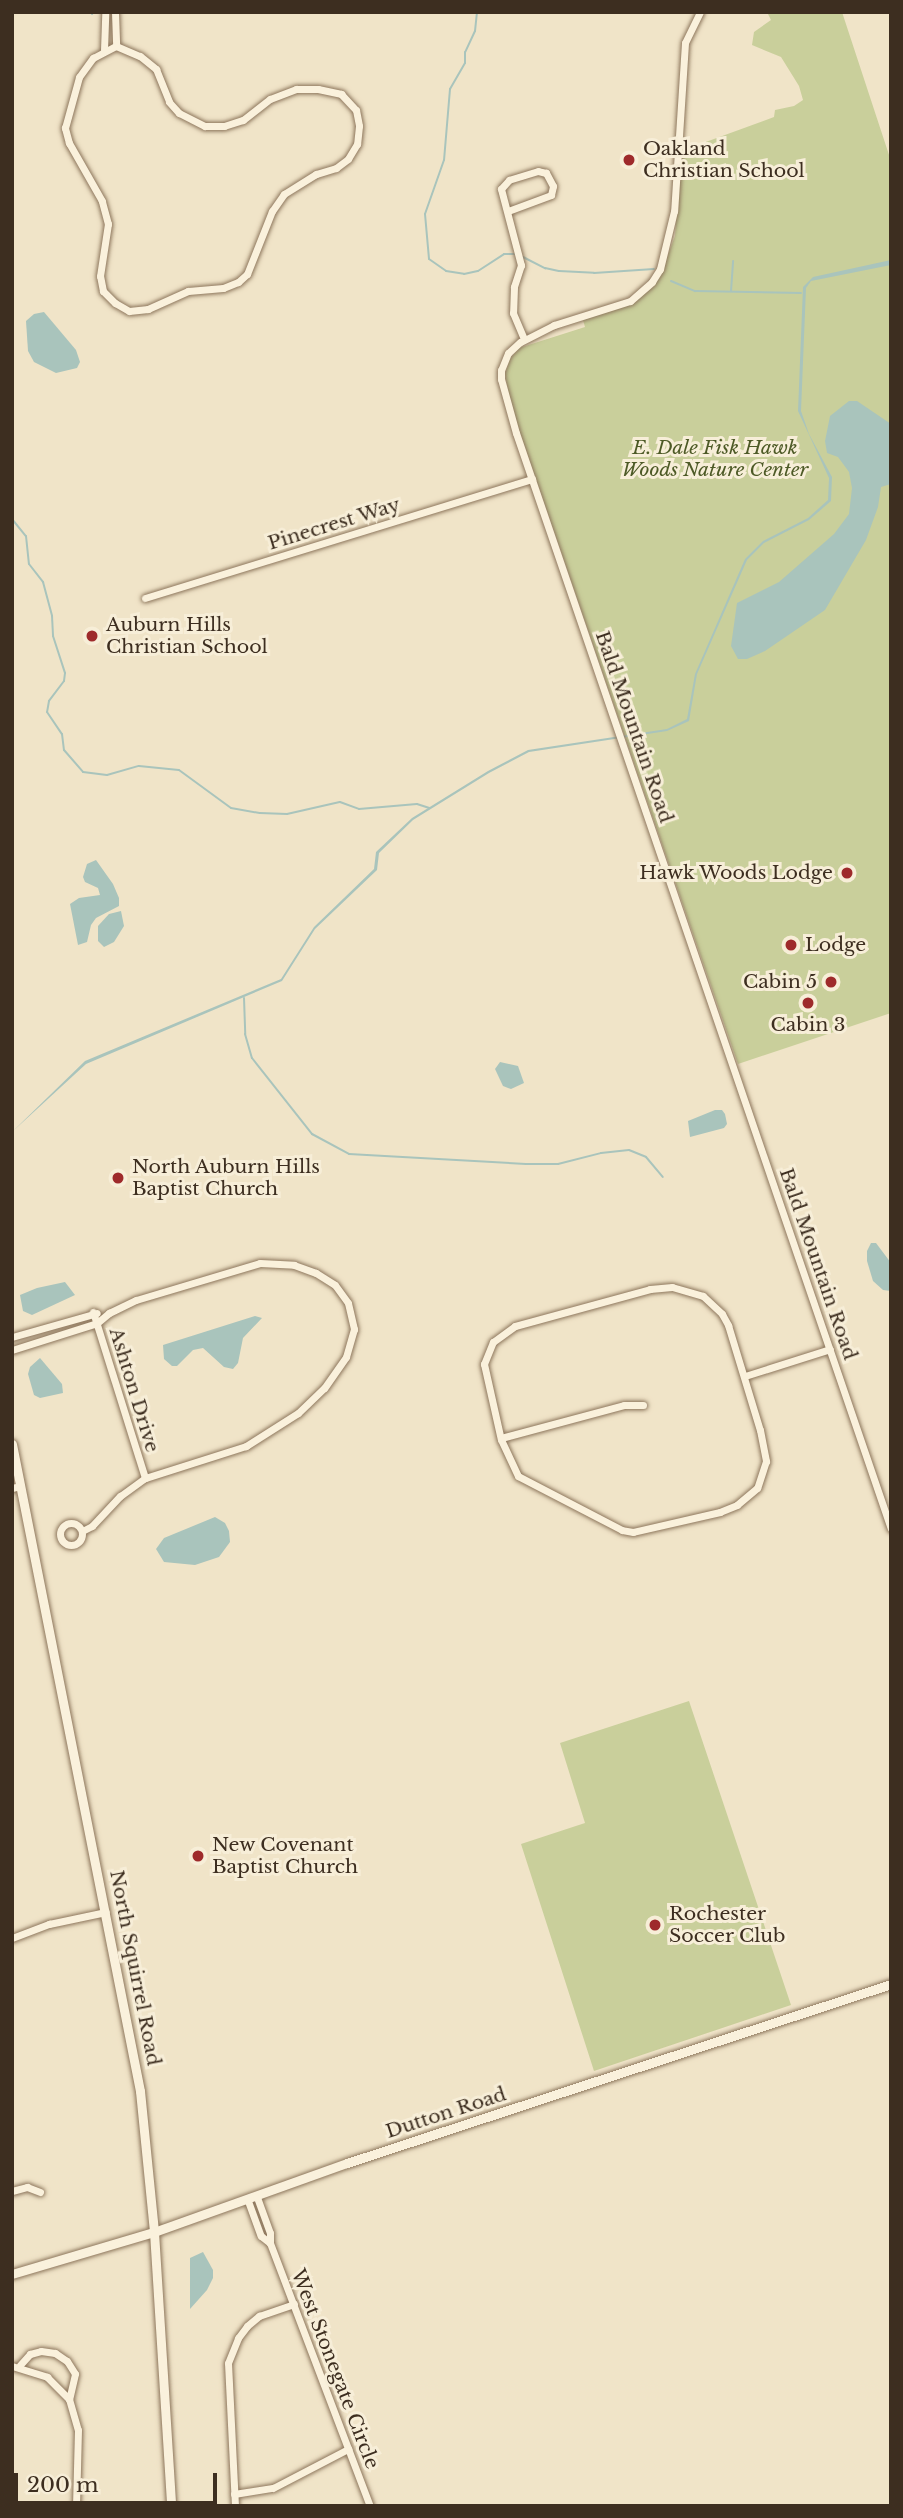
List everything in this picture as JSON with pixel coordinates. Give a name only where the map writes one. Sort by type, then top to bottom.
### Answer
[{"type":"street","points":[[104,50],[105,12]]},
{"type":"street","points":[[115,12],[116,46]]},
{"type":"street","name":"Bald Mountain Road","points":[[700,12],[685,43],[674,211],[660,269],[652,282],[630,301],[554,325],[524,339],[509,353],[501,370],[501,379],[532,479],[891,1529]]},
{"type":"street","points":[[116,46],[140,56],[156,69],[169,102],[179,113],[205,126],[224,126],[243,120],[270,99],[296,89],[318,89],[341,94],[356,110],[359,126],[357,144],[348,159],[336,169],[316,174],[284,194],[272,211],[251,266],[238,282],[223,288],[188,291],[148,309],[129,311],[115,303],[103,291],[100,276],[108,224],[102,201],[69,143],[65,128],[79,77],[93,58],[104,50],[116,46]]},
{"type":"street","points":[[508,211],[551,195],[553,186],[547,173],[538,171],[509,180],[501,189],[522,265],[514,287],[513,313],[524,339]]},
{"type":"street","name":"Pinecrest Way","points":[[145,598],[532,479]]},
{"type":"street","points":[[12,1350],[97,1323],[108,1313],[149,1296],[239,1267],[270,1262],[294,1265],[327,1278],[342,1294],[351,1312],[353,1339],[346,1357],[324,1388],[298,1413],[246,1446],[145,1478],[120,1496],[92,1526],[82,1531]]},
{"type":"street","points":[[672,1287],[687,1289],[712,1303],[728,1325],[745,1376],[764,1448],[763,1475],[757,1488],[750,1497],[720,1512],[644,1532],[622,1530],[527,1483],[512,1469],[500,1438],[485,1377],[487,1352],[493,1342],[516,1326],[650,1289],[672,1287]]},
{"type":"street","points":[[12,1337],[93,1312],[108,1313]]},
{"type":"street","name":"Ashton Drive","points":[[93,1312],[145,1478]]},
{"type":"street","points":[[46,1327],[50,1338]]},
{"type":"street","points":[[745,1376],[831,1349]]},
{"type":"street","points":[[500,1438],[624,1405],[643,1405]]},
{"type":"street","name":"North Squirrel Road","points":[[12,1444],[17,1502],[106,1912],[141,2091],[154,2232],[171,2506]]},
{"type":"street","points":[[12,1938],[49,1924],[106,1912]]},
{"type":"street","name":"Dutton Road","points":[[12,2274],[252,2200],[347,2163],[891,1984]]},
{"type":"street","points":[[12,2191],[27,2187],[40,2192]]},
{"type":"street","name":"West Stonegate Circle","points":[[252,2200],[270,2233],[270,2243],[370,2506]]},
{"type":"street","points":[[235,2506],[228,2363],[238,2338],[247,2326],[273,2310],[294,2304]]},
{"type":"street","points":[[16,2366],[30,2354],[41,2351],[55,2353],[67,2361],[75,2374],[69,2399]]},
{"type":"street","points":[[16,2366],[47,2376],[69,2399],[78,2430],[76,2506]]},
{"type":"street","points":[[234,2494],[273,2488],[348,2449]]},
{"type":"green space","name":"E. Dale Fisk Hawk Woods Nature Center","points":[[767,12],[842,12],[891,161],[891,1013],[738,1064],[511,407],[505,374],[510,359],[519,348],[585,327],[583,320],[634,303],[660,276],[675,236],[681,151],[774,117],[775,110],[794,106],[803,100],[799,86],[781,57],[752,45],[754,32],[771,20]]},
{"type":"green space","name":"Rochester Soccer Club","points":[[689,1701],[791,2005],[594,2071],[521,1844],[585,1823],[560,1743]]},
{"type":"water","points":[[891,260],[891,265],[811,281],[806,288],[801,411],[809,434],[832,477],[831,501],[809,520],[764,543],[747,560],[697,674],[689,721],[667,731],[529,752],[489,773],[413,820],[379,853],[377,870],[315,929],[282,981],[86,1064],[12,1132],[85,1061],[281,979],[314,927],[374,869],[376,852],[412,818],[488,771],[528,750],[667,729],[687,719],[695,674],[745,559],[763,541],[808,518],[828,500],[829,478],[798,411],[803,287],[813,277]]},
{"type":"water","points":[[44,312],[76,350],[80,362],[77,368],[56,373],[34,362],[28,351],[26,321],[34,314]]},
{"type":"water","points":[[849,401],[857,401],[891,424],[891,484],[881,487],[878,507],[866,540],[825,610],[765,651],[747,659],[738,659],[731,646],[737,603],[779,582],[834,534],[849,514],[852,488],[849,472],[838,457],[827,453],[825,441],[830,416]]},
{"type":"water","points":[[96,860],[113,884],[119,898],[119,906],[96,918],[91,925],[87,942],[78,945],[70,904],[79,898],[100,895],[98,888],[85,882],[83,877],[87,864]]},
{"type":"water","points":[[121,911],[124,926],[114,942],[104,947],[98,941],[98,926],[109,914]]},
{"type":"water","points":[[500,1062],[518,1066],[524,1083],[511,1089],[503,1086],[495,1069]]},
{"type":"water","points":[[715,1110],[722,1110],[725,1114],[727,1124],[724,1128],[690,1137],[688,1121]]},
{"type":"water","points":[[871,1243],[876,1243],[891,1263],[891,1291],[883,1290],[873,1281],[867,1261],[867,1251]]},
{"type":"water","points":[[65,1282],[75,1295],[32,1315],[23,1311],[20,1295]]},
{"type":"water","points":[[255,1316],[262,1318],[243,1338],[238,1363],[233,1369],[224,1367],[203,1348],[193,1350],[177,1366],[172,1366],[164,1359],[163,1345]]},
{"type":"water","points":[[40,1358],[62,1384],[63,1393],[40,1398],[34,1395],[28,1374],[30,1367]]},
{"type":"water","points":[[215,1517],[225,1523],[229,1531],[230,1542],[219,1557],[195,1565],[164,1562],[156,1549],[164,1538]]},
{"type":"water","points":[[203,2252],[213,2270],[213,2278],[207,2290],[190,2309],[190,2258]]},
{"type":"waterway","points":[[477,12],[475,31],[465,52],[465,63],[450,89],[444,160],[425,214],[429,259],[446,271],[464,274],[478,271],[504,254],[514,254]]},
{"type":"waterway","points":[[523,257],[545,268],[559,271],[594,273],[654,269]]},
{"type":"waterway","points":[[731,291],[733,261]]},
{"type":"waterway","points":[[671,281],[695,291],[801,293]]},
{"type":"waterway","points":[[12,519],[26,536],[29,564],[43,582],[52,616],[53,636],[65,673],[64,681],[49,701],[47,712],[62,734],[64,750],[83,772],[107,775],[139,766],[179,770],[231,808],[260,813],[287,814],[340,802],[359,809],[417,804],[429,808]]},
{"type":"waterway","points":[[244,998],[245,1034],[252,1058],[312,1134],[349,1154],[558,1164],[601,1153],[629,1150],[646,1157],[663,1177]]},
{"type":"place","name":"Oakland Christian School","points":[[629,160]]},
{"type":"place","name":"Auburn Hills Christian School","points":[[92,636]]},
{"type":"place","name":"Hawk Woods Lodge","points":[[847,873]]},
{"type":"place","name":"Lodge","points":[[791,945]]},
{"type":"place","name":"Cabin 5","points":[[831,982]]},
{"type":"place","name":"Cabin 3","points":[[808,1003]]},
{"type":"place","name":"North Auburn Hills Baptist Church","points":[[118,1178]]},
{"type":"place","name":"New Covenant Baptist Church","points":[[198,1856]]},
{"type":"place","name":"Rochester Soccer Club","points":[[655,1925]]}]
